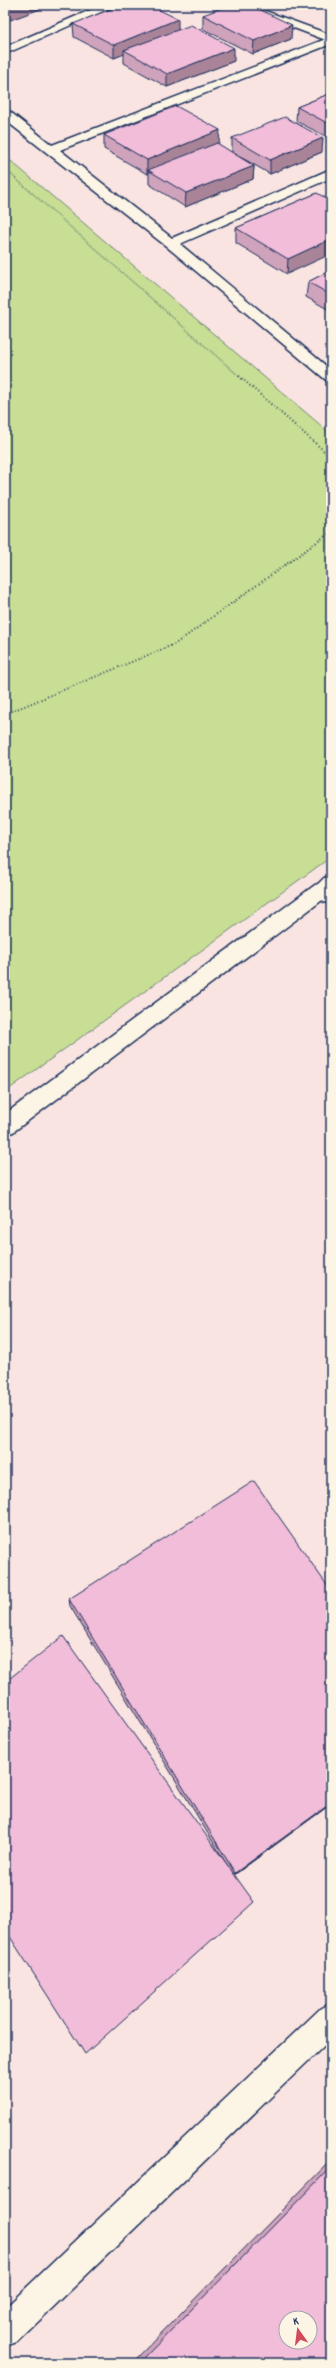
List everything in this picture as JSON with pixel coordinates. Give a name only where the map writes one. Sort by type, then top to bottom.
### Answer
[{"type":"street","points":[[5,51],[111,5]]},
{"type":"street","points":[[239,5],[331,40]]},
{"type":"street","points":[[52,149],[331,40]]},
{"type":"street","points":[[5,114],[52,149],[170,243],[331,377]]},
{"type":"street","points":[[170,243],[331,172]]},
{"type":"street","points":[[5,1126],[328,890]]},
{"type":"street","points":[[5,2330],[331,2018]]},
{"type":"path","points":[[5,169],[331,457]]},
{"type":"path","points":[[5,714],[175,644],[331,532]]},
{"type":"green space","points":[[5,156],[331,434],[331,857],[5,1092]]},
{"type":"building","points":[[121,5],[149,5],[178,19],[114,45],[73,24]]},
{"type":"building","points":[[230,5],[250,5],[292,25],[254,41],[203,15]]},
{"type":"building","points":[[191,25],[234,48],[167,74],[124,50]]},
{"type":"building","points":[[331,93],[331,125],[297,107]]},
{"type":"building","points":[[176,106],[220,130],[147,160],[104,135]]},
{"type":"building","points":[[285,117],[323,138],[270,160],[232,138]]},
{"type":"building","points":[[217,143],[254,166],[186,193],[148,170]]},
{"type":"building","points":[[317,193],[331,201],[331,239],[288,259],[236,228]]},
{"type":"building","points":[[331,270],[331,295],[308,282]]},
{"type":"building","points":[[254,1481],[331,1591],[331,1803],[235,1873],[69,1599]]},
{"type":"building","points":[[63,1636],[254,1902],[85,2054],[5,1929],[5,1682]]},
{"type":"building","points":[[331,2167],[331,2363],[139,2363]]}]
